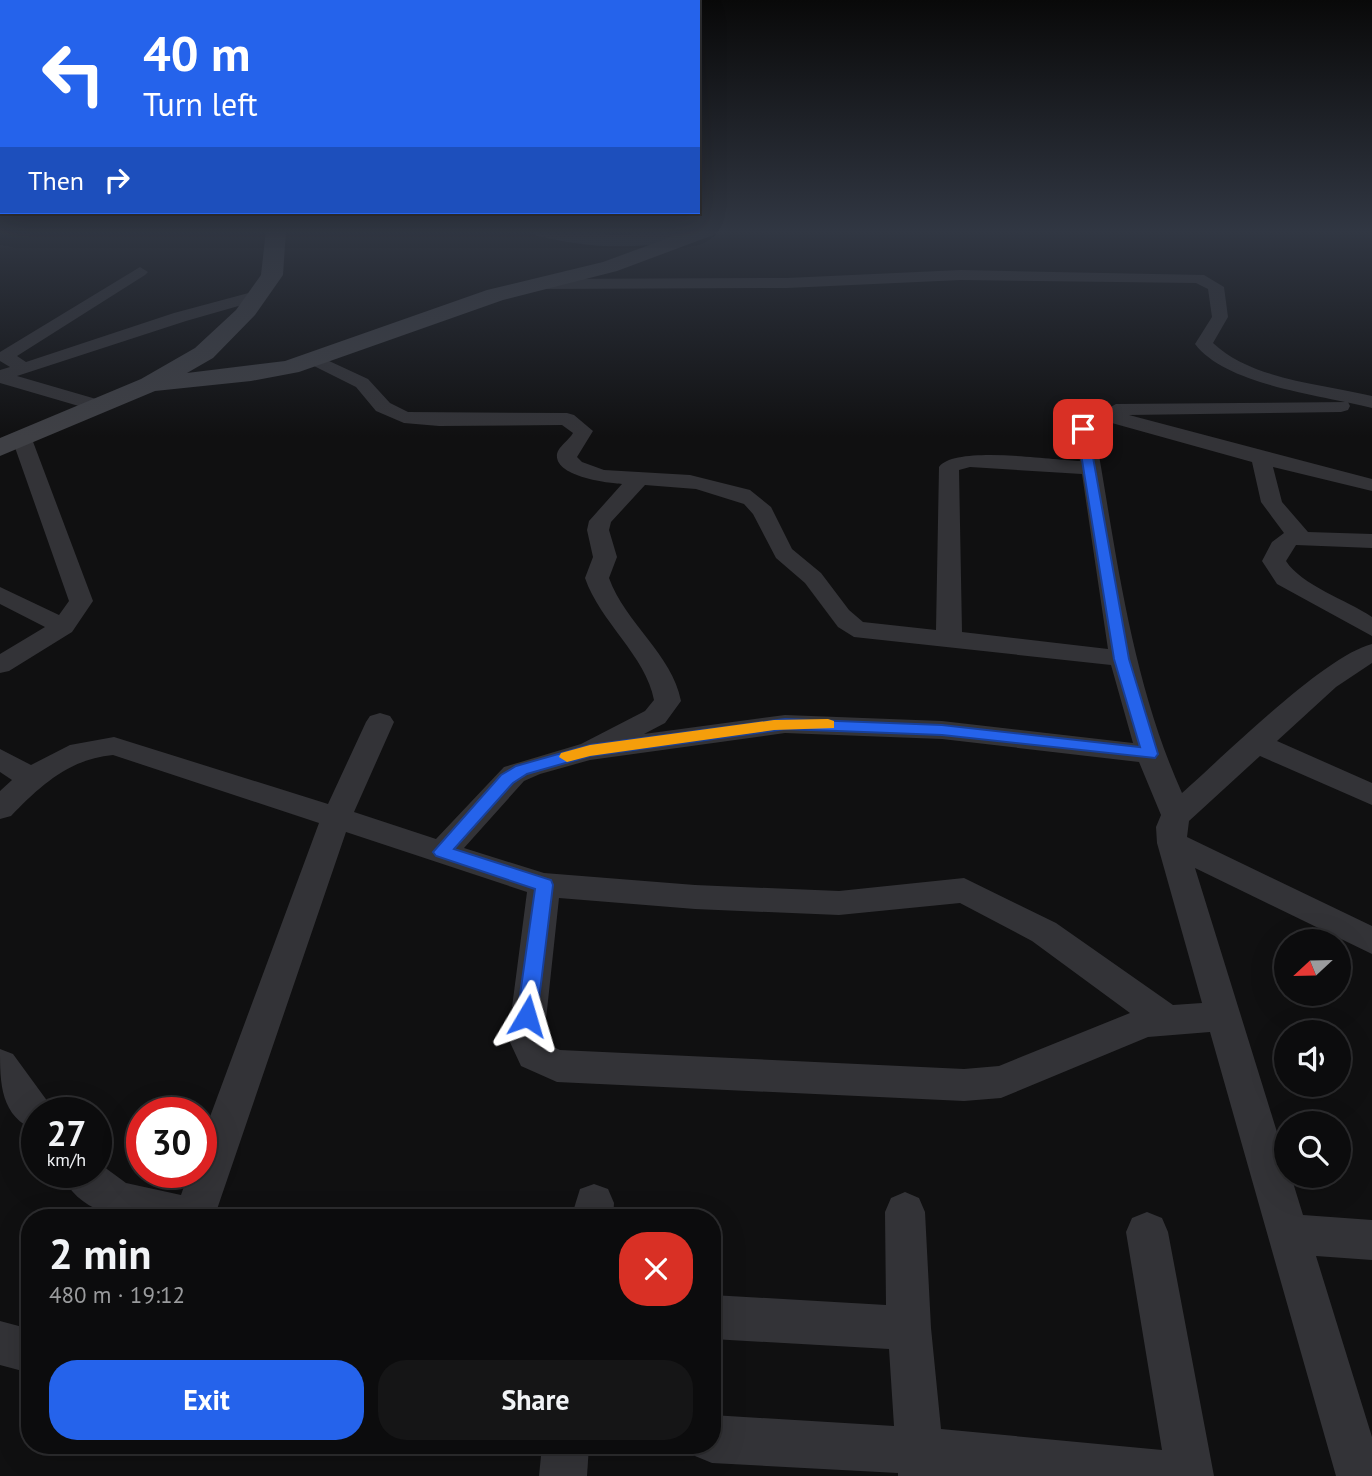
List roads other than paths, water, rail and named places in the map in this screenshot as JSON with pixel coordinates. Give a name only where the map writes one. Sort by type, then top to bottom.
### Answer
[{"type":"street","points":[[24,368],[3,355],[96,299]]},
{"type":"street","points":[[0,377],[180,317],[246,299]]},
{"type":"street","points":[[0,665],[63,627],[78,607],[79,591],[11,443],[150,384],[204,353],[256,299]]},
{"type":"street","points":[[150,384],[251,374],[314,359],[484,299]]},
{"type":"street","points":[[1218,299],[1218,324],[1203,344],[1214,356],[1259,375],[1372,402]]},
{"type":"street","points":[[314,359],[362,383],[383,407],[394,414],[439,420],[567,419],[583,431],[582,437],[567,453],[573,466],[597,475],[689,481],[731,491],[757,503],[769,517],[780,547],[813,577],[838,615],[852,627],[877,634],[948,638],[1122,659]]},
{"type":"street","points":[[0,377],[96,405]]},
{"type":"street","points":[[1360,1476],[1223,1016],[1174,829],[1122,659],[1083,429],[1089,417],[1097,413],[1131,408],[1372,407]]},
{"type":"street","points":[[1097,413],[1372,485]]},
{"type":"street","points":[[1262,458],[1263,479],[1274,511],[1300,536]]},
{"type":"street","points":[[948,638],[949,467],[969,461],[1091,468]]},
{"type":"street","points":[[590,751],[655,717],[668,701],[666,685],[625,632],[597,578],[605,557],[598,530],[600,521],[640,478]]},
{"type":"street","points":[[1372,541],[1300,536],[1284,540],[1276,551],[1274,561],[1279,573],[1294,585],[1338,605],[1372,628]]},
{"type":"street","points":[[0,594],[63,627]]},
{"type":"street","points":[[1174,829],[1257,743],[1327,681],[1372,652]]},
{"type":"street","points":[[196,1209],[337,816],[380,722]]},
{"type":"street","points":[[442,852],[514,774],[530,766],[590,751],[796,724],[942,730],[1150,754]]},
{"type":"street","points":[[1257,743],[1372,795]]},
{"type":"street","points":[[0,809],[30,778],[62,757],[96,746],[114,746],[544,885],[695,897],[839,903],[964,890],[1044,932],[1164,1018]]},
{"type":"street","points":[[0,759],[30,778]]},
{"type":"street","points":[[1174,829],[1372,941]]},
{"type":"street","points":[[544,885],[526,1038],[534,1055],[557,1066],[964,1085],[1001,1082],[1042,1068],[1103,1038],[1164,1018],[1223,1016]]},
{"type":"street","points":[[0,1065],[24,1097]]},
{"type":"street","points":[[97,1188],[104,1194],[128,1204],[153,1209]]},
{"type":"street","points":[[905,1212],[909,1328],[920,1464]]},
{"type":"street","points":[[1147,1232],[1190,1476]]},
{"type":"street","points":[[1289,1234],[1372,1240]]},
{"type":"street","points":[[721,1318],[909,1328]]},
{"type":"street","points":[[0,1343],[21,1349]]},
{"type":"street","points":[[721,1440],[920,1464],[1183,1476]]},
{"type":"street","points":[[563,1476],[565,1454]]}]
